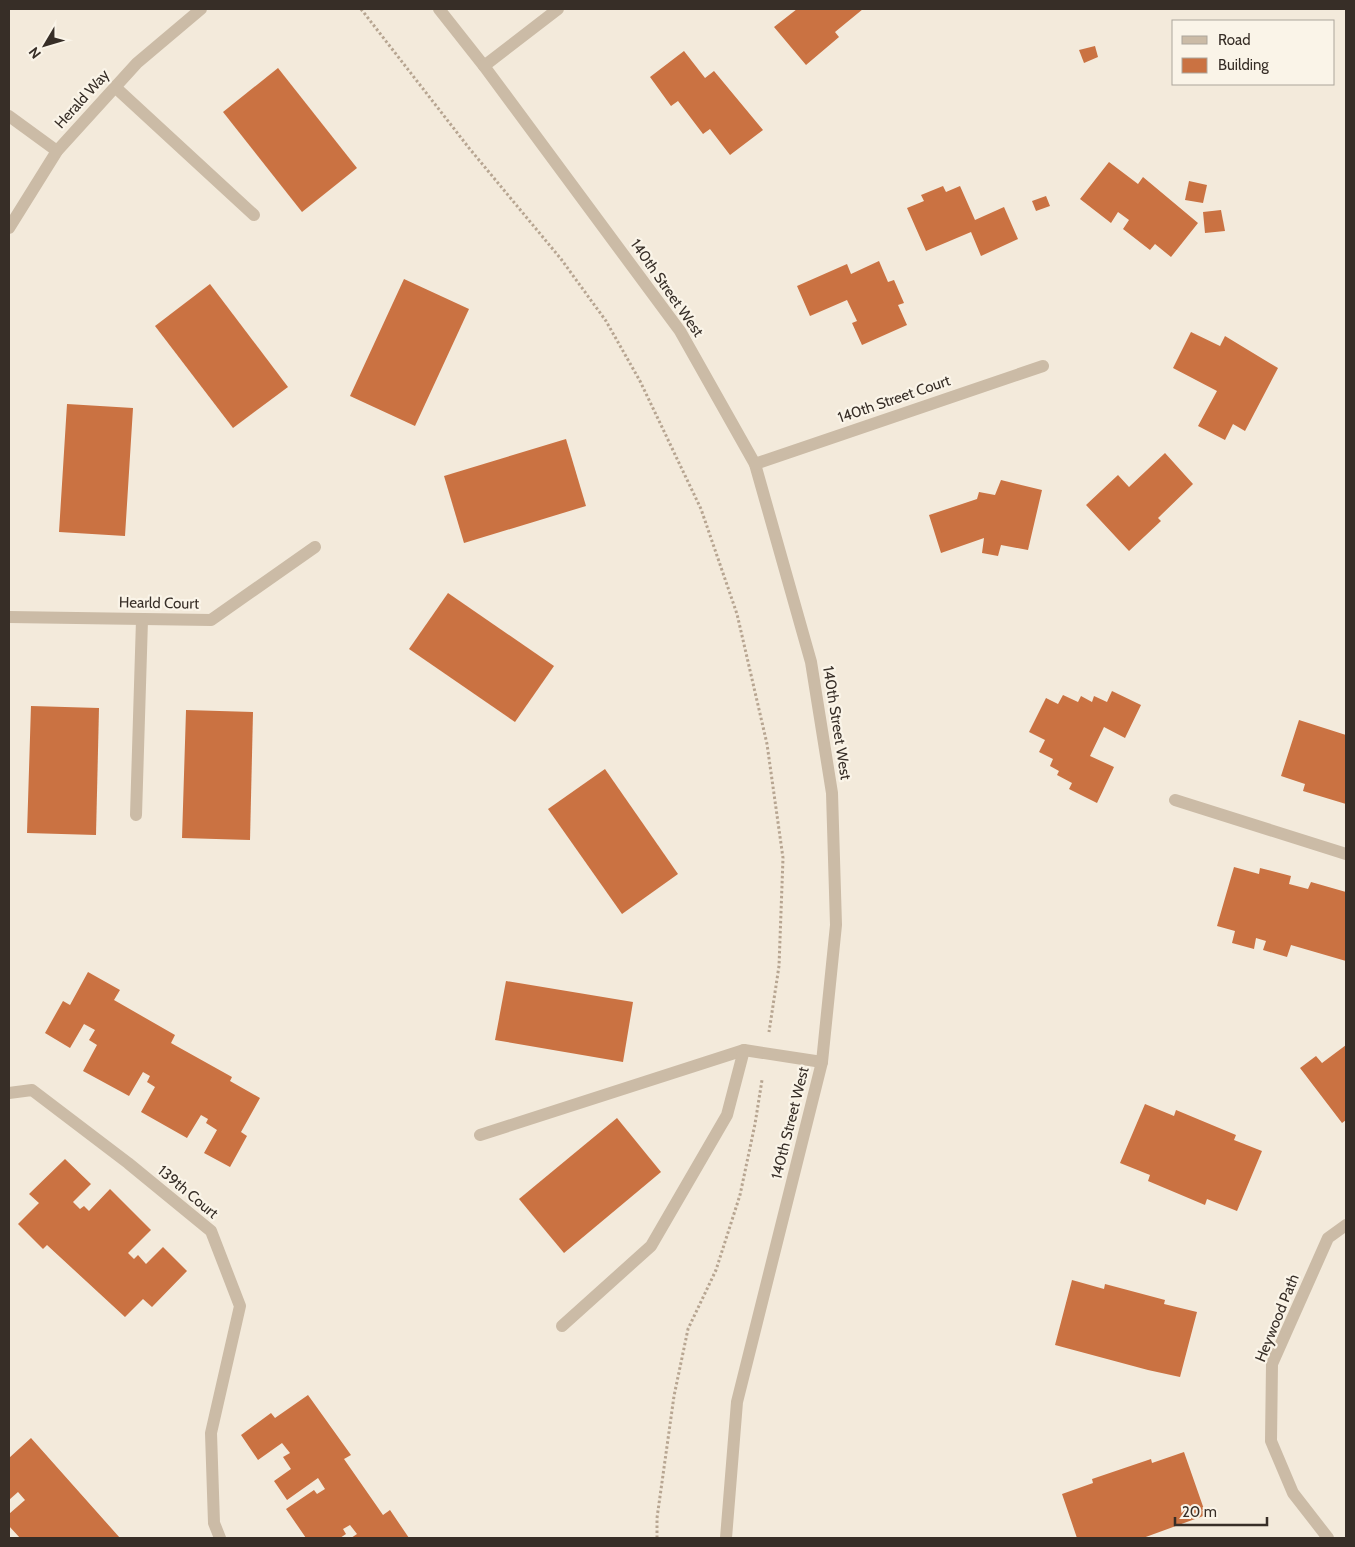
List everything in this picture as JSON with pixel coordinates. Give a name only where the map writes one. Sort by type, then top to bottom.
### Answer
[{"type":"street","name":"Herald Way","points":[[9,228],[57,151],[137,63],[201,9]]},
{"type":"street","name":"140th Street West","points":[[439,9],[484,66],[680,331],[755,464],[811,662],[832,793],[836,926],[822,1062],[737,1402],[726,1538]]},
{"type":"street","points":[[484,66],[558,9]]},
{"type":"street","points":[[115,87],[254,215]]},
{"type":"street","points":[[9,116],[57,151]]},
{"type":"street","name":"140th Street Court","points":[[755,464],[1043,366]]},
{"type":"street","name":"Hearld Court","points":[[9,617],[211,620],[315,547]]},
{"type":"street","points":[[136,815],[142,620]]},
{"type":"street","points":[[1175,800],[1346,854]]},
{"type":"street","points":[[562,1326],[651,1246],[727,1115],[744,1050]]},
{"type":"street","points":[[480,1135],[744,1050],[822,1062]]},
{"type":"street","name":"139th Court","points":[[9,1093],[32,1090],[128,1163],[211,1231],[240,1306],[211,1433],[214,1523],[220,1538]]},
{"type":"street","name":"Heywood Path","points":[[1328,1538],[1293,1493],[1270,1441],[1272,1364],[1328,1238],[1346,1225]]},
{"type":"path","points":[[361,9],[469,148],[561,259],[606,321],[640,381],[701,509],[737,614],[767,744],[783,858],[779,966],[755,1124],[740,1195],[716,1270],[688,1329],[674,1396],[657,1518],[657,1538]]},
{"type":"building","points":[[797,9],[863,9],[835,32],[839,37],[806,65],[774,27]]},
{"type":"building","points":[[1095,46],[1098,57],[1084,63],[1079,50]]},
{"type":"building","points":[[684,51],[705,78],[714,71],[763,130],[730,155],[710,129],[703,134],[678,101],[671,106],[650,77]]},
{"type":"building","points":[[278,68],[357,168],[302,212],[223,112]]},
{"type":"building","points":[[1109,162],[1138,184],[1143,177],[1198,223],[1171,257],[1155,244],[1150,250],[1123,229],[1129,220],[1118,212],[1111,223],[1080,199]]},
{"type":"building","points":[[1189,181],[1207,185],[1203,203],[1185,200]]},
{"type":"building","points":[[943,186],[946,192],[960,186],[975,220],[1004,207],[1018,239],[981,256],[971,232],[926,251],[907,208],[924,201],[921,195]]},
{"type":"building","points":[[1046,196],[1050,206],[1036,211],[1032,201]]},
{"type":"building","points":[[1221,210],[1225,231],[1205,233],[1203,212]]},
{"type":"building","points":[[879,261],[888,282],[894,280],[904,303],[898,305],[907,325],[862,345],[852,323],[857,321],[847,300],[810,316],[797,286],[847,264],[851,274]]},
{"type":"building","points":[[404,279],[469,309],[415,426],[350,396]]},
{"type":"building","points":[[210,284],[288,387],[233,428],[155,326]]},
{"type":"building","points":[[1191,332],[1220,346],[1225,336],[1278,368],[1245,431],[1233,424],[1225,440],[1198,426],[1217,391],[1173,368]]},
{"type":"building","points":[[67,404],[133,408],[125,536],[59,532]]},
{"type":"building","points":[[566,439],[586,506],[464,543],[444,476]]},
{"type":"building","points":[[1165,453],[1193,484],[1158,518],[1161,521],[1129,551],[1086,505],[1118,475],[1129,487]]},
{"type":"building","points":[[1001,480],[1042,490],[1028,550],[1001,545],[998,556],[982,553],[984,538],[941,553],[929,515],[977,499],[979,492],[995,495]]},
{"type":"building","points":[[448,593],[554,666],[515,722],[409,649]]},
{"type":"building","points":[[1112,691],[1141,705],[1125,738],[1104,727],[1090,756],[1114,767],[1097,803],[1069,789],[1072,783],[1057,775],[1059,771],[1050,766],[1053,759],[1039,752],[1045,740],[1029,732],[1046,698],[1058,704],[1063,695],[1078,702],[1081,696],[1092,702],[1094,696],[1107,702]]},
{"type":"building","points":[[31,706],[99,708],[96,835],[27,833]]},
{"type":"building","points":[[186,710],[253,712],[250,840],[182,838]]},
{"type":"building","points":[[1299,720],[1346,735],[1346,804],[1303,791],[1305,784],[1281,776]]},
{"type":"building","points":[[605,769],[678,874],[622,914],[548,809]]},
{"type":"building","points":[[1234,867],[1259,874],[1260,868],[1291,876],[1289,884],[1308,889],[1311,882],[1346,892],[1346,961],[1291,945],[1287,957],[1263,950],[1266,941],[1256,938],[1254,949],[1232,943],[1235,931],[1217,926]]},
{"type":"building","points":[[88,972],[120,990],[114,1000],[175,1035],[171,1043],[232,1077],[230,1081],[260,1098],[241,1132],[247,1136],[230,1167],[204,1153],[217,1130],[206,1123],[208,1119],[201,1115],[187,1138],[141,1112],[155,1087],[147,1082],[150,1076],[143,1072],[129,1096],[83,1071],[97,1045],[89,1040],[95,1030],[84,1024],[70,1048],[45,1033],[63,1001],[70,1005]]},
{"type":"building","points":[[506,981],[633,1002],[623,1062],[495,1040]]},
{"type":"building","points":[[1346,1045],[1346,1120],[1342,1123],[1300,1068],[1316,1056],[1322,1063]]},
{"type":"building","points":[[1145,1104],[1174,1116],[1176,1110],[1236,1135],[1234,1140],[1262,1151],[1237,1211],[1207,1199],[1205,1205],[1148,1181],[1150,1175],[1120,1163]]},
{"type":"building","points":[[617,1118],[661,1172],[564,1253],[519,1199]]},
{"type":"building","points":[[65,1159],[91,1184],[73,1202],[80,1209],[84,1206],[89,1211],[110,1189],[151,1230],[128,1253],[134,1259],[138,1255],[146,1264],[163,1247],[187,1271],[152,1307],[143,1299],[125,1317],[47,1245],[43,1249],[18,1224],[39,1203],[29,1194]]},
{"type":"building","points":[[1072,1280],[1104,1289],[1105,1284],[1165,1300],[1164,1304],[1197,1312],[1180,1377],[1055,1345]]},
{"type":"building","points":[[308,1395],[351,1455],[344,1459],[383,1515],[390,1510],[409,1538],[351,1538],[357,1534],[350,1525],[343,1529],[346,1534],[340,1538],[306,1538],[286,1509],[314,1490],[317,1494],[325,1489],[318,1478],[287,1500],[274,1481],[291,1469],[283,1457],[290,1453],[282,1443],[258,1460],[241,1435],[271,1413],[275,1418]]},
{"type":"building","points":[[31,1438],[120,1538],[20,1538],[9,1526],[9,1514],[25,1500],[18,1492],[9,1500],[9,1458]]},
{"type":"building","points":[[1184,1452],[1206,1515],[1143,1538],[1077,1538],[1062,1494],[1093,1483],[1092,1479],[1151,1459],[1152,1463]]}]
